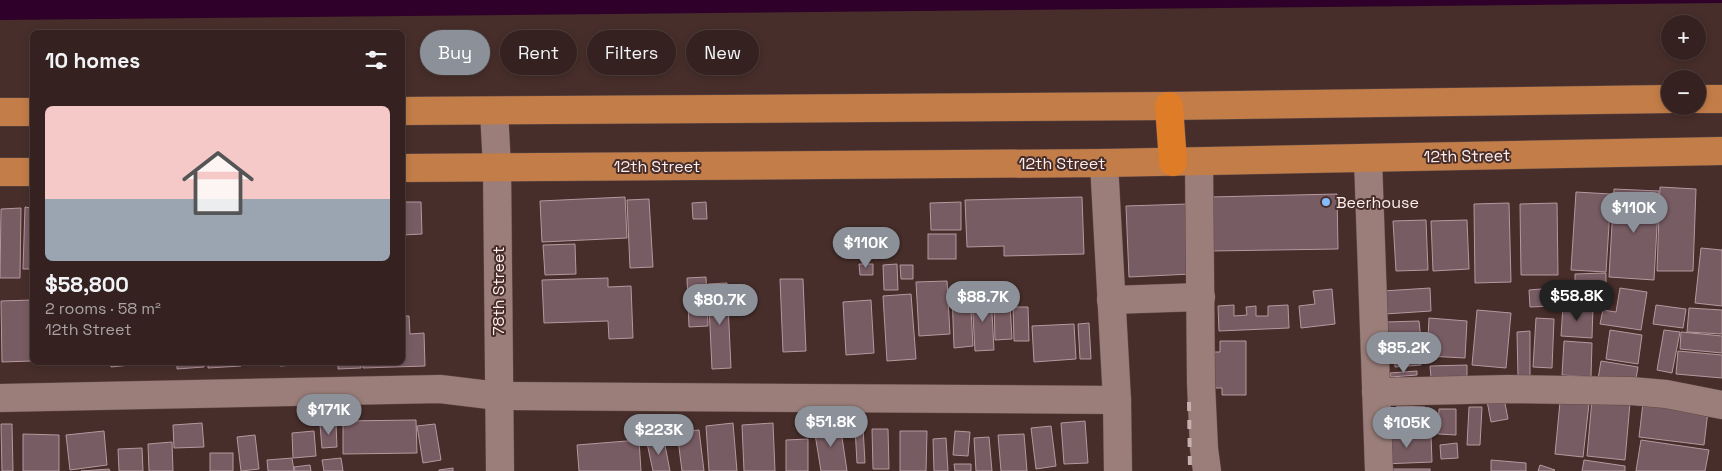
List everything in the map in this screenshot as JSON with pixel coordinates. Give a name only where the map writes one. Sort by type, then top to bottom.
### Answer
[{"type":"highway","points":[[1169,106],[1186,162]]},
{"type":"main road","points":[[1706,99],[1722,98]]},
{"type":"main road","points":[[405,111],[1169,106],[1661,99]]},
{"type":"main road","points":[[0,112],[30,112]]},
{"type":"main road","name":"12th Street","points":[[405,168],[1186,162],[1722,151]]},
{"type":"main road","points":[[0,172],[30,172]]},
{"type":"street","name":"78th Street","points":[[494,111],[497,167],[500,471]]},
{"type":"street","points":[[1368,159],[1379,471]]},
{"type":"street","points":[[1186,162],[1201,298],[1201,383],[1204,449],[1208,471]]},
{"type":"street","points":[[1104,163],[1117,400],[1118,471]]},
{"type":"street","points":[[1111,300],[1201,298]]},
{"type":"street","points":[[0,398],[440,389],[498,396],[1117,400]]},
{"type":"street","points":[[1376,392],[1508,389],[1631,391],[1666,394],[1722,405]]},
{"type":"shaded area","points":[[0,0],[1722,0],[1722,3],[0,20]]},
{"type":"building","points":[[1660,187],[1696,189],[1693,271],[1657,271]]},
{"type":"building","points":[[1614,189],[1659,191],[1654,280],[1609,277]]},
{"type":"building","points":[[1576,192],[1611,194],[1606,272],[1571,270]]},
{"type":"building","points":[[1337,194],[1338,249],[1211,251],[1210,197]]},
{"type":"building","points":[[625,197],[627,238],[542,242],[540,201]]},
{"type":"building","points":[[1082,197],[1084,254],[1004,256],[1004,246],[967,247],[965,200]]},
{"type":"building","points":[[649,199],[653,267],[630,268],[627,200]]},
{"type":"building","points":[[405,202],[421,202],[422,234],[405,235]]},
{"type":"building","points":[[706,202],[707,219],[693,219],[692,203]]},
{"type":"building","points":[[961,202],[961,230],[931,230],[930,203]]},
{"type":"building","points":[[1509,203],[1511,282],[1475,283],[1474,204]]},
{"type":"building","points":[[1557,203],[1558,275],[1521,275],[1520,204]]},
{"type":"building","points":[[1188,204],[1191,274],[1129,277],[1126,206]]},
{"type":"building","points":[[25,207],[30,208],[30,269],[23,269]]},
{"type":"building","points":[[21,208],[20,278],[0,278],[1,209]]},
{"type":"building","points":[[1426,220],[1428,270],[1396,271],[1393,221]]},
{"type":"building","points":[[1467,220],[1469,269],[1433,271],[1431,221]]},
{"type":"building","points":[[928,234],[956,234],[956,259],[928,259]]},
{"type":"building","points":[[575,244],[576,274],[545,275],[543,245]]},
{"type":"building","points":[[1701,248],[1722,250],[1722,306],[1695,303]]},
{"type":"building","points":[[859,264],[873,264],[873,275],[860,275]]},
{"type":"building","points":[[897,264],[898,290],[884,290],[883,265]]},
{"type":"building","points":[[900,265],[913,265],[913,279],[901,279]]},
{"type":"building","points":[[1606,273],[1606,284],[1575,285],[1575,274]]},
{"type":"building","points":[[706,277],[708,326],[689,327],[687,278]]},
{"type":"building","points":[[608,278],[608,287],[631,286],[633,338],[609,339],[608,321],[544,323],[542,280]]},
{"type":"building","points":[[780,279],[803,279],[806,351],[783,352]]},
{"type":"building","points":[[947,281],[950,334],[919,336],[916,282]]},
{"type":"building","points":[[727,283],[731,368],[712,369],[708,284]]},
{"type":"building","points":[[1430,288],[1431,311],[1385,314],[1383,291]]},
{"type":"building","points":[[1553,288],[1554,306],[1530,307],[1529,290]]},
{"type":"building","points":[[1620,288],[1647,292],[1641,330],[1600,324],[1603,310],[1616,312]]},
{"type":"building","points":[[1332,289],[1335,324],[1301,328],[1299,306],[1315,304],[1313,291]]},
{"type":"building","points":[[970,291],[973,346],[954,348],[952,292]]},
{"type":"building","points":[[911,294],[916,359],[887,361],[883,296]]},
{"type":"building","points":[[991,295],[994,350],[975,351],[972,296]]},
{"type":"building","points":[[30,300],[30,361],[2,362],[1,301]]},
{"type":"building","points":[[871,300],[874,353],[846,355],[843,302]]},
{"type":"building","points":[[1010,304],[1012,339],[995,340],[994,305]]},
{"type":"building","points":[[1234,305],[1234,316],[1247,315],[1246,307],[1256,306],[1256,316],[1268,316],[1268,306],[1288,305],[1289,328],[1219,331],[1218,306]]},
{"type":"building","points":[[1656,305],[1686,309],[1683,328],[1653,324]]},
{"type":"building","points":[[1563,306],[1593,307],[1592,338],[1561,336]]},
{"type":"building","points":[[1013,307],[1028,307],[1029,341],[1014,341]]},
{"type":"building","points":[[1689,308],[1722,310],[1722,334],[1687,332]]},
{"type":"building","points":[[1477,310],[1511,313],[1506,368],[1472,365]]},
{"type":"building","points":[[405,316],[409,316],[410,334],[424,333],[425,366],[363,368],[363,365],[405,365]]},
{"type":"building","points":[[1429,318],[1467,321],[1465,358],[1427,356]]},
{"type":"building","points":[[1536,318],[1554,319],[1552,368],[1533,367]]},
{"type":"building","points":[[1419,321],[1421,340],[1387,341],[1386,322]]},
{"type":"building","points":[[1089,323],[1091,359],[1080,359],[1078,324]]},
{"type":"building","points":[[1074,324],[1076,359],[1034,362],[1032,326]]},
{"type":"building","points":[[1610,330],[1642,335],[1638,364],[1606,359]]},
{"type":"building","points":[[1664,330],[1680,332],[1672,373],[1657,370]]},
{"type":"building","points":[[1530,331],[1530,376],[1518,376],[1517,332]]},
{"type":"building","points":[[1681,332],[1722,336],[1722,353],[1680,349]]},
{"type":"building","points":[[1220,341],[1246,341],[1246,395],[1222,395],[1222,388],[1209,388],[1209,352],[1220,352]]},
{"type":"building","points":[[1564,341],[1592,343],[1591,377],[1562,375]]},
{"type":"building","points":[[1420,345],[1421,365],[1395,367],[1394,347]]},
{"type":"building","points":[[1678,351],[1722,355],[1722,378],[1676,374]]},
{"type":"building","points":[[1601,361],[1638,367],[1635,385],[1598,379]]},
{"type":"building","points":[[111,365],[130,365],[111,367]]},
{"type":"building","points":[[177,365],[204,365],[204,367],[177,369]]},
{"type":"building","points":[[208,365],[241,366],[208,368]]},
{"type":"building","points":[[338,365],[361,365],[361,368],[338,369]]},
{"type":"building","points":[[1467,365],[1467,376],[1431,378],[1430,366]]},
{"type":"building","points":[[1417,371],[1417,375],[1391,377],[1390,373]]},
{"type":"building","points":[[1504,398],[1508,419],[1491,422],[1487,401]]},
{"type":"building","points":[[1592,399],[1630,403],[1625,460],[1587,456]]},
{"type":"building","points":[[1560,402],[1589,404],[1583,457],[1555,454]]},
{"type":"building","points":[[1643,403],[1708,411],[1704,445],[1639,437]]},
{"type":"building","points":[[1397,406],[1425,407],[1425,425],[1396,424]]},
{"type":"building","points":[[1469,407],[1482,407],[1480,445],[1467,445]]},
{"type":"building","points":[[1439,409],[1456,409],[1456,435],[1438,434]]},
{"type":"building","points":[[416,420],[417,453],[343,454],[343,421]]},
{"type":"building","points":[[1085,421],[1088,463],[1064,464],[1061,423]]},
{"type":"building","points":[[202,423],[204,447],[174,448],[173,425]]},
{"type":"building","points":[[733,423],[737,471],[709,471],[706,426]]},
{"type":"building","points":[[773,423],[775,471],[744,471],[742,425]]},
{"type":"building","points":[[1,424],[12,424],[13,471],[2,471]]},
{"type":"building","points":[[336,424],[337,447],[322,448],[320,425]]},
{"type":"building","points":[[435,424],[441,460],[423,463],[417,426]]},
{"type":"building","points":[[840,424],[847,471],[821,471],[814,428]]},
{"type":"building","points":[[1051,426],[1056,466],[1036,469],[1031,428]]},
{"type":"building","points":[[855,427],[863,427],[865,463],[857,463]]},
{"type":"building","points":[[872,429],[888,429],[889,469],[873,469]]},
{"type":"building","points":[[699,430],[704,471],[682,471],[677,432]]},
{"type":"building","points":[[104,431],[107,465],[70,470],[66,435]]},
{"type":"building","points":[[314,431],[316,456],[293,458],[292,433]]},
{"type":"building","points":[[900,431],[927,431],[926,471],[900,471]]},
{"type":"building","points":[[955,431],[970,432],[968,456],[953,455]]},
{"type":"building","points":[[23,434],[59,435],[59,471],[23,471]]},
{"type":"building","points":[[1024,434],[1027,471],[1001,471],[998,435]]},
{"type":"building","points":[[255,435],[259,469],[241,471],[237,437]]},
{"type":"building","points":[[1431,435],[1432,462],[1383,464],[1381,436]]},
{"type":"building","points":[[989,437],[992,471],[976,471],[974,438]]},
{"type":"building","points":[[946,438],[948,471],[934,471],[933,439]]},
{"type":"building","points":[[808,439],[808,471],[786,471],[786,440]]},
{"type":"building","points":[[639,440],[641,471],[579,471],[577,445]]},
{"type":"building","points":[[664,440],[670,471],[653,471],[647,443]]},
{"type":"building","points":[[1641,440],[1709,450],[1705,471],[1636,471]]},
{"type":"building","points":[[172,442],[173,471],[149,471],[148,444]]},
{"type":"building","points":[[1457,443],[1458,458],[1441,459],[1440,445]]},
{"type":"building","points":[[142,448],[143,471],[119,471],[118,449]]},
{"type":"building","points":[[210,453],[233,453],[233,471],[210,471]]},
{"type":"building","points":[[292,458],[294,471],[268,471],[267,460]]},
{"type":"building","points":[[341,458],[343,471],[324,471],[322,460]]},
{"type":"building","points":[[1491,460],[1526,463],[1526,471],[1491,471]]},
{"type":"building","points":[[1584,460],[1625,466],[1625,471],[1582,471]]},
{"type":"building","points":[[954,464],[971,464],[971,471],[955,471]]},
{"type":"building","points":[[310,465],[311,471],[295,471],[294,467]]},
{"type":"building","points":[[1540,465],[1555,470],[1538,471]]},
{"type":"building","points":[[453,468],[453,471],[439,471],[439,470]]},
{"type":"building","points":[[109,469],[110,471],[81,471]]},
{"type":"building","points":[[1389,469],[1430,469],[1430,471],[1389,471]]},
{"type":"railway","points":[[1189,402],[1190,471]]},
{"type":"place","name":"Beerhouse","points":[[1326,202]]}]
